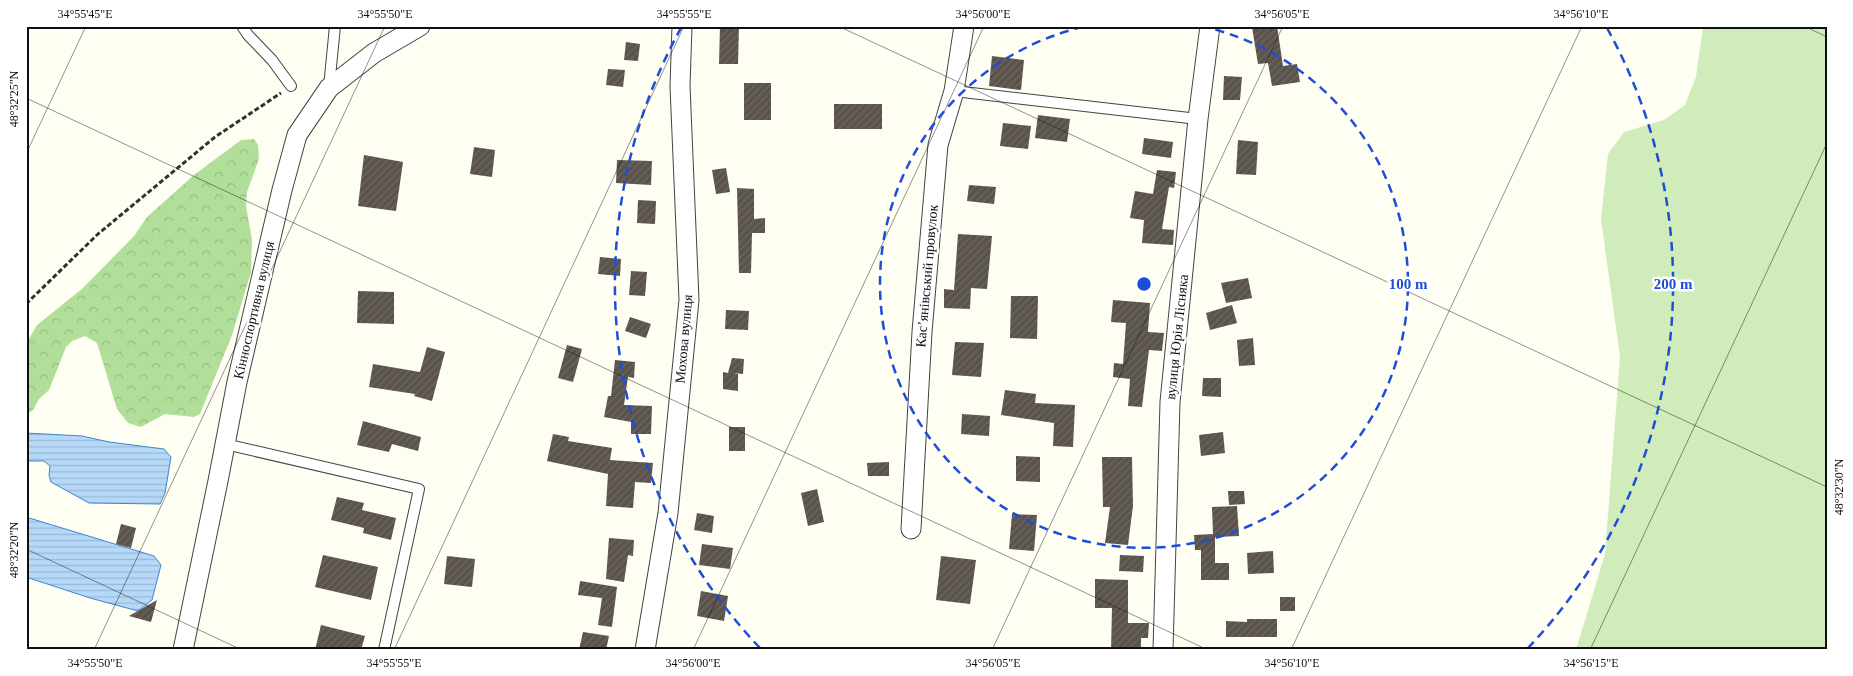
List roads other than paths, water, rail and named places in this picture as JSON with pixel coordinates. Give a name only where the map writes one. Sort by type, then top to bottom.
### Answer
[{"type":"street","name":"Кінноспортивна вулиця","points":[[183,650],[241,363],[297,135],[329,88],[374,53],[420,26]]},
{"type":"street","name":"Мохова вулиця","points":[[645,650],[668,513],[689,300],[680,86],[682,26]]},
{"type":"street","name":"Касʼянівський провулок","points":[[911,529],[922,332],[938,145],[954,90],[964,26]]},
{"type":"street","name":"вулиця Юрія Лісняка","points":[[1163,650],[1170,402],[1198,119],[1210,26]]},
{"type":"lane","points":[[242,26],[272,60],[291,86]]},
{"type":"lane","points":[[329,88],[335,26]]},
{"type":"lane","points":[[954,90],[1198,119]]},
{"type":"lane","points":[[225,444],[419,489],[384,650]]},
{"type":"water","points":[[26,433],[82,436],[109,442],[164,449],[171,457],[165,493],[160,504],[89,503],[51,482],[49,475],[50,466],[44,461],[26,461]]},
{"type":"water","points":[[26,517],[154,556],[161,565],[152,600],[138,611],[90,598],[26,577]]}]
